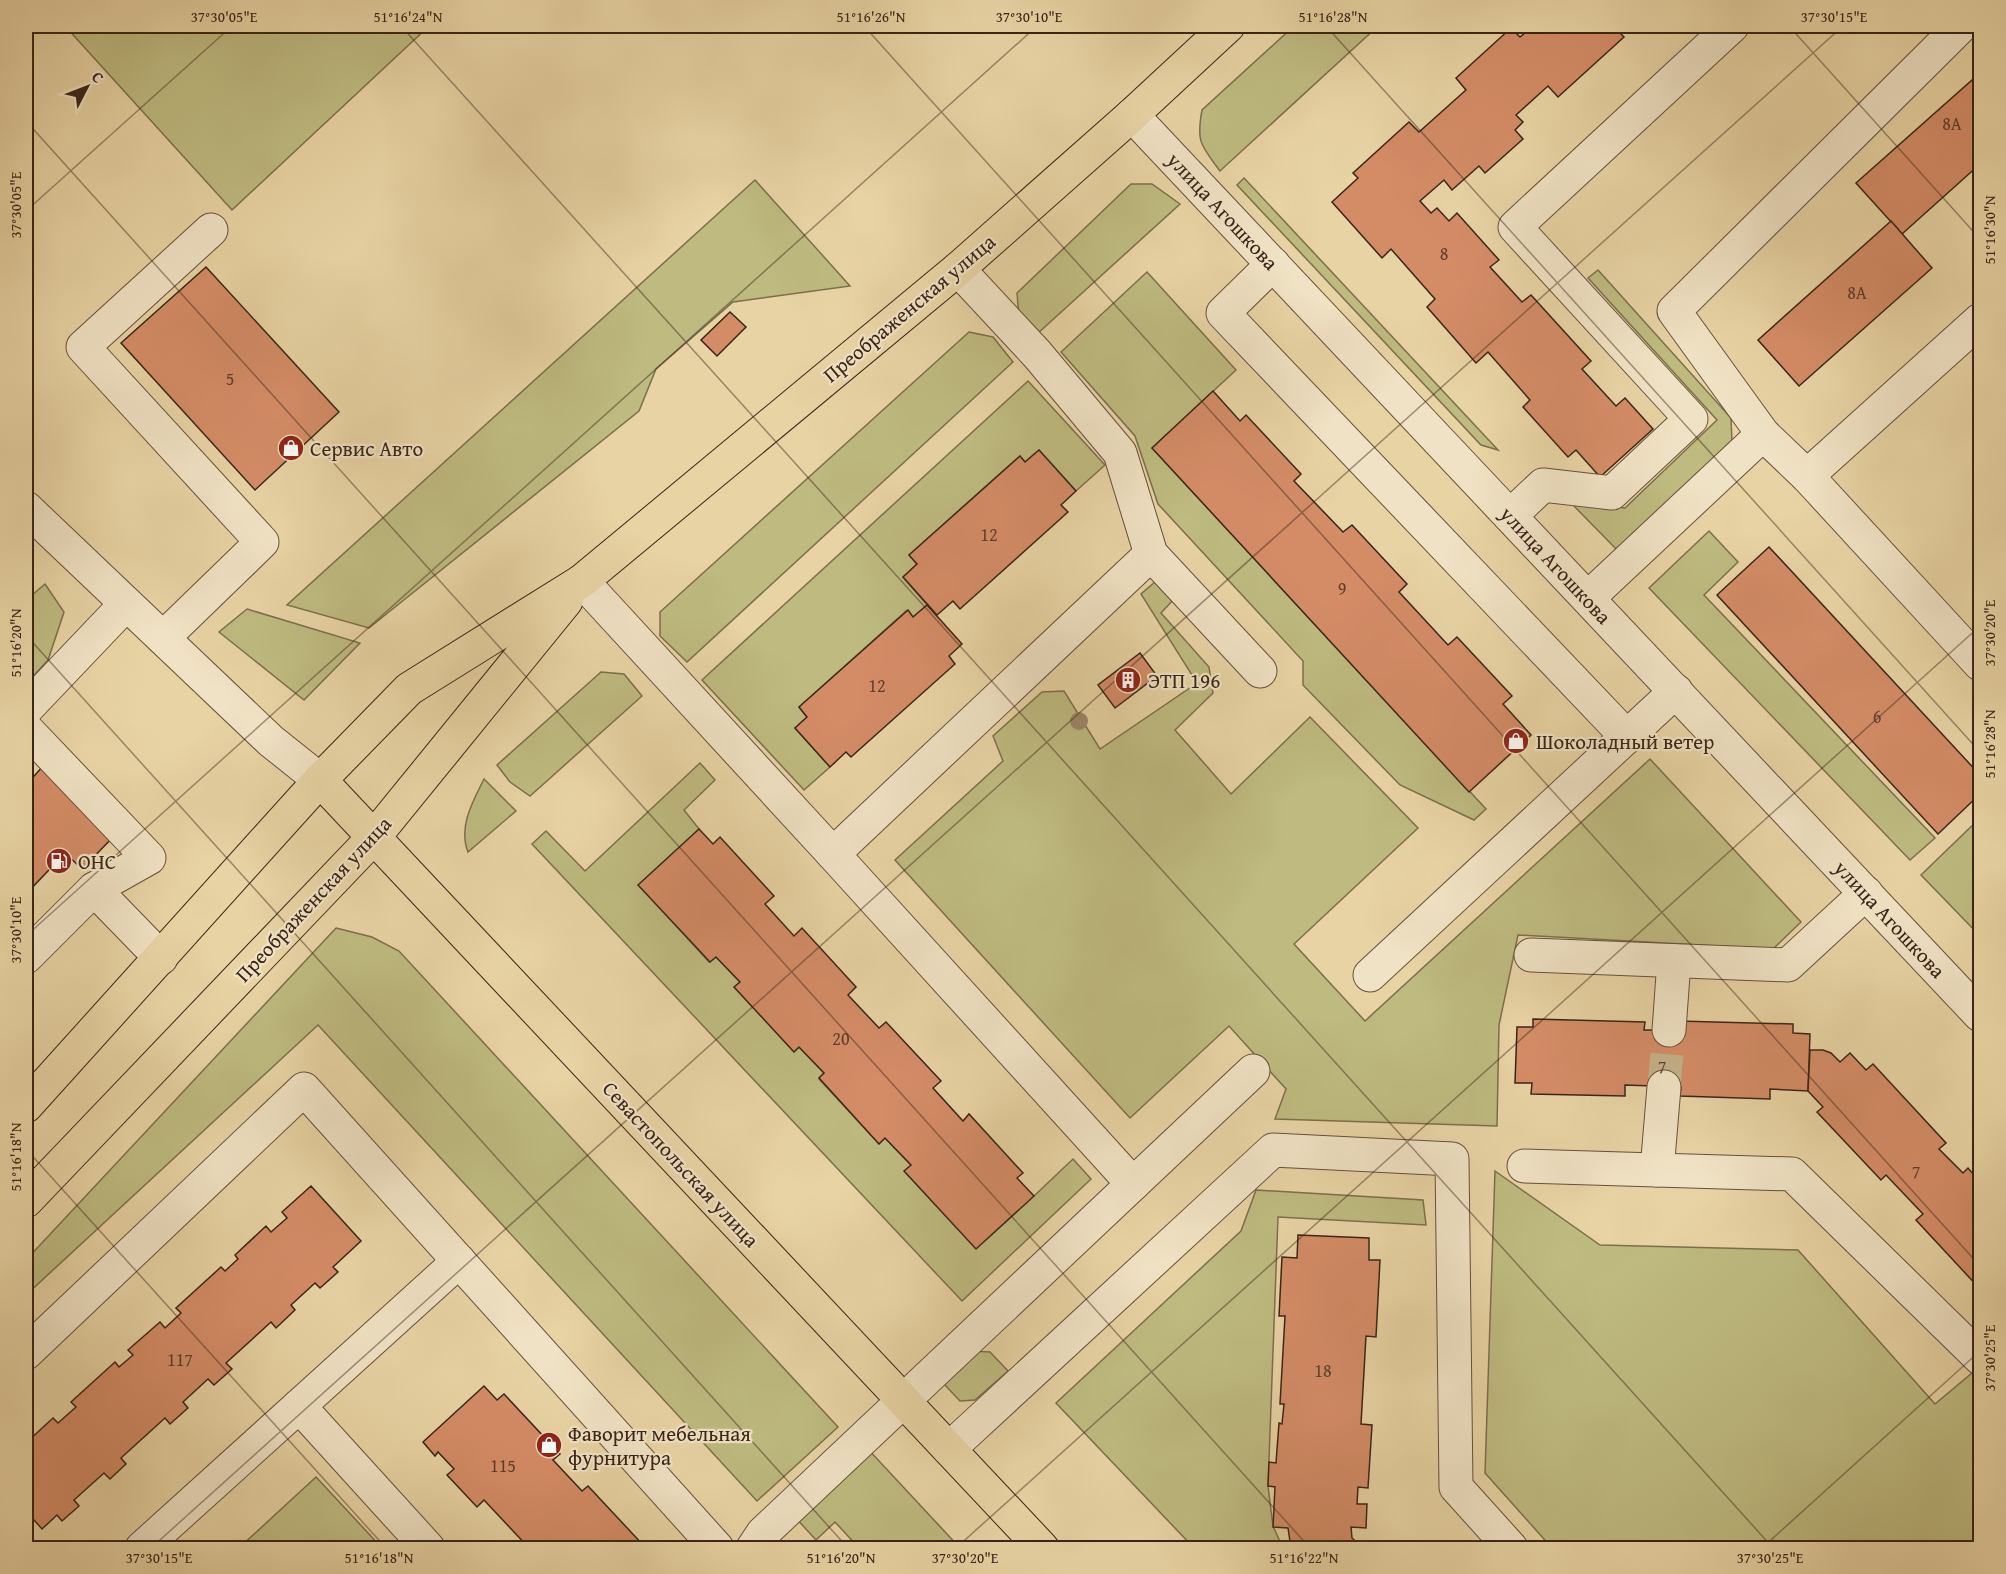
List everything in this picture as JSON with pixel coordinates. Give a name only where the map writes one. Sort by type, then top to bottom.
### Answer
[{"type":"main road","name":"Преображенская улица","points":[[26,1106],[320,780],[409,689],[582,581],[958,269],[1132,115],[1228,26]]},
{"type":"main road","name":"Преображенская улица","points":[[26,1201],[374,837],[582,581]]},
{"type":"main road","name":"Севастопольская улица","points":[[320,780],[1042,1548]]},
{"type":"street","points":[[1510,516],[1543,485],[1612,493],[1691,419],[1515,227],[1732,26]]},
{"type":"street","points":[[1962,26],[1674,310],[1763,434],[1807,476],[1980,664]]},
{"type":"street","name":"улица Агошкова","points":[[1132,115],[1980,1015]]},
{"type":"street","points":[[163,638],[262,542],[83,347],[211,230]]},
{"type":"street","points":[[1273,264],[1223,313],[1627,737]]},
{"type":"street","points":[[958,269],[1037,354],[1120,453],[1151,554],[1260,671]]},
{"type":"street","points":[[1807,476],[1980,320]]},
{"type":"street","points":[[1588,598],[1763,434]]},
{"type":"street","points":[[26,508],[271,741],[320,780]]},
{"type":"street","points":[[833,854],[1151,554]]},
{"type":"street","points":[[582,581],[1132,1184]]},
{"type":"street","points":[[26,709],[126,604]]},
{"type":"street","points":[[1370,975],[1676,691]]},
{"type":"street","points":[[26,729],[149,858],[94,889],[26,957]]},
{"type":"street","points":[[94,889],[161,958]]},
{"type":"street","points":[[1531,956],[1788,965],[1866,893]]},
{"type":"street","points":[[1669,1030],[1674,961]]},
{"type":"street","points":[[764,1543],[903,1401],[1253,1071]]},
{"type":"street","points":[[1657,1170],[1664,1087]]},
{"type":"street","points":[[26,1353],[304,1089],[717,1548]]},
{"type":"street","points":[[949,1449],[1273,1150],[1452,1159],[1456,1486],[1511,1548]]},
{"type":"street","points":[[1524,1166],[1792,1174],[1980,1358]]},
{"type":"street","points":[[142,1548],[459,1261]]},
{"type":"street","points":[[299,1406],[428,1548]]},
{"type":"shaded area","points":[[65,26],[429,26],[232,210]]},
{"type":"shaded area","points":[[1294,26],[1378,26],[1220,171],[1208,155],[1200,137],[1202,110]]},
{"type":"shaded area","points":[[1244,178],[1498,450],[1481,445],[1237,185]]},
{"type":"shaded area","points":[[755,180],[850,286],[733,302],[656,369],[639,411],[369,628],[287,605]]},
{"type":"shaded area","points":[[1131,184],[1152,184],[1180,204],[1037,334],[1019,317],[1017,293]]},
{"type":"shaded area","points":[[1598,270],[1731,418],[1732,442],[1618,551],[1574,506],[1578,502],[1625,508],[1717,420],[1588,278]]},
{"type":"shaded area","points":[[1147,272],[1236,370],[1152,448],[1486,809],[1474,820],[1400,785],[1303,685],[1303,661],[1158,504],[1135,436],[1061,352]]},
{"type":"shaded area","points":[[969,332],[993,337],[1013,362],[687,662],[660,636],[660,612]]},
{"type":"shaded area","points":[[1028,381],[1105,465],[1076,491],[1039,450],[1025,462],[1020,456],[909,555],[917,564],[903,577],[927,605],[913,617],[907,610],[799,707],[807,717],[795,728],[830,767],[804,790],[702,680]]},
{"type":"shaded area","points":[[1709,531],[1738,562],[1704,595],[1935,838],[1910,860],[1649,588]]},
{"type":"shaded area","points":[[1156,581],[1173,600],[1161,613],[1209,667],[1213,693],[1175,730],[1231,794],[1310,717],[1418,828],[1294,944],[1365,1021],[1650,759],[1801,922],[1773,949],[1518,935],[1499,1025],[1497,1126],[1275,1119],[1286,1089],[1229,1026],[1130,1118],[895,860],[1003,761],[993,736],[1042,692],[1064,691],[1100,749],[1197,683],[1141,594]]},
{"type":"shaded area","points":[[45,584],[64,612],[48,660],[26,684],[26,600]]},
{"type":"shaded area","points":[[247,609],[360,643],[304,700],[219,632]]},
{"type":"shaded area","points":[[601,672],[624,674],[642,696],[530,796],[510,782],[497,765]]},
{"type":"shaded area","points":[[700,763],[715,780],[684,810],[699,829],[639,885],[709,962],[716,957],[740,982],[735,987],[794,1052],[799,1047],[824,1073],[819,1079],[879,1144],[885,1138],[911,1165],[1034,1196],[1073,1159],[1091,1179],[962,1301],[532,844],[546,831],[585,871]]},
{"type":"shaded area","points":[[484,779],[516,811],[468,852],[465,833],[468,814]]},
{"type":"shaded area","points":[[1980,818],[1980,936],[1921,875]]},
{"type":"shaded area","points":[[336,928],[372,937],[399,951],[838,1427],[757,1501],[318,1025],[26,1295],[26,1260]]},
{"type":"shaded area","points":[[1495,1171],[1600,1245],[1798,1250],[1935,1404],[1972,1373],[1980,1381],[1980,1548],[1552,1548],[1485,1473]]},
{"type":"shaded area","points":[[1256,1190],[1423,1200],[1426,1225],[1278,1217],[1268,1486],[1273,1526],[1283,1548],[1194,1548],[1056,1403],[1241,1231]]},
{"type":"shaded area","points":[[972,1351],[990,1352],[1008,1371],[975,1400],[960,1401],[945,1385],[946,1371]]},
{"type":"shaded area","points":[[866,1447],[960,1548],[859,1548],[835,1522],[816,1540],[793,1515]]},
{"type":"shaded area","points":[[316,1477],[382,1548],[239,1548]]},
{"type":"building","points":[[1533,26],[1624,26],[1618,31],[1624,37],[1558,97],[1548,86],[1516,115],[1523,122],[1515,130],[1523,139],[1485,173],[1479,166],[1452,190],[1444,180],[1420,201],[1431,213],[1437,208],[1449,221],[1457,213],[1499,260],[1490,267],[1522,302],[1531,295],[1591,361],[1582,369],[1616,406],[1625,398],[1653,429],[1600,477],[1576,450],[1568,457],[1523,407],[1530,400],[1488,352],[1476,363],[1427,307],[1435,299],[1391,249],[1382,258],[1332,202],[1358,178],[1353,173],[1409,122],[1419,132],[1466,90],[1456,78],[1511,28],[1520,37]]},
{"type":"building","points":[[1980,73],[1980,164],[1902,234],[1856,183]]},
{"type":"building","points":[[1891,221],[1932,268],[1799,386],[1758,340]]},
{"type":"building","points":[[206,267],[339,412],[255,490],[121,343]]},
{"type":"building","points":[[730,312],[746,327],[717,356],[701,340]]},
{"type":"building","points":[[1213,391],[1240,421],[1246,415],[1301,474],[1294,481],[1343,532],[1352,525],[1407,584],[1399,592],[1448,645],[1457,637],[1512,696],[1503,704],[1531,735],[1469,792],[1152,448]]},
{"type":"building","points":[[1039,450],[1076,491],[1061,505],[1068,512],[960,609],[953,601],[937,615],[903,577],[917,564],[909,555],[1020,456],[1025,462]]},
{"type":"building","points":[[1769,547],[1980,775],[1980,794],[1938,834],[1717,595]]},
{"type":"building","points":[[927,605],[962,644],[949,656],[955,664],[851,757],[846,752],[830,767],[795,728],[807,717],[799,707],[908,610],[913,617]]},
{"type":"building","name":"ЭТП 196","points":[[1140,653],[1157,676],[1115,708],[1098,685]]},
{"type":"building","points":[[44,765],[116,834],[82,869],[65,853],[26,894],[26,785]]},
{"type":"building","points":[[699,829],[713,844],[720,837],[774,896],[765,904],[794,936],[802,928],[856,987],[848,995],[879,1028],[886,1022],[941,1081],[933,1088],[963,1121],[969,1114],[1023,1173],[1017,1178],[1034,1196],[976,1249],[904,1171],[911,1165],[885,1138],[879,1144],[819,1078],[824,1073],[799,1047],[794,1052],[734,987],[740,982],[716,957],[710,962],[638,885]]},
{"type":"building","points":[[1533,1019],[1645,1022],[1644,1030],[1678,1030],[1678,1021],[1793,1024],[1793,1033],[1810,1034],[1808,1091],[1770,1089],[1770,1099],[1680,1096],[1681,1087],[1625,1085],[1625,1096],[1531,1094],[1532,1083],[1515,1083],[1517,1027],[1533,1027]]},
{"type":"building","points":[[1810,1050],[1823,1050],[1831,1053],[1840,1062],[1850,1053],[1866,1070],[1873,1064],[1946,1143],[1939,1149],[1963,1173],[1968,1168],[1980,1182],[1980,1289],[1916,1220],[1923,1214],[1886,1175],[1881,1180],[1817,1112],[1823,1107],[1808,1091]]},
{"type":"building","points":[[311,1186],[361,1241],[333,1267],[338,1272],[320,1288],[315,1283],[291,1305],[295,1310],[276,1328],[271,1322],[226,1363],[232,1369],[214,1385],[208,1379],[183,1402],[188,1408],[170,1424],[165,1418],[121,1458],[126,1464],[110,1479],[104,1473],[74,1500],[79,1506],[62,1521],[57,1515],[42,1529],[26,1511],[26,1443],[53,1418],[58,1423],[76,1407],[71,1402],[115,1362],[119,1367],[133,1355],[128,1350],[160,1322],[165,1328],[181,1313],[176,1308],[221,1267],[225,1271],[238,1259],[235,1255],[266,1226],[271,1232],[287,1218],[282,1212]]},
{"type":"building","points":[[1298,1235],[1369,1238],[1369,1260],[1380,1260],[1376,1337],[1366,1336],[1361,1424],[1372,1425],[1368,1488],[1358,1487],[1357,1504],[1367,1504],[1366,1528],[1351,1527],[1352,1538],[1363,1548],[1291,1548],[1288,1528],[1273,1527],[1275,1487],[1268,1486],[1269,1462],[1276,1463],[1279,1423],[1282,1424],[1284,1404],[1280,1404],[1285,1316],[1279,1316],[1282,1257],[1297,1258]]},
{"type":"building","points":[[484,1386],[497,1400],[504,1394],[560,1454],[553,1460],[582,1491],[588,1486],[644,1546],[642,1548],[529,1548],[484,1500],[477,1507],[447,1475],[454,1469],[438,1452],[435,1456],[423,1442]]},
{"type":"tunnel","points":[[1664,1087],[1669,1030]]},
{"type":"place","name":"Сервис Авто","points":[[291,448]]},
{"type":"place","name":"ЭТП 196","points":[[1128,680]]},
{"type":"place","name":"Шоколадный ветер","points":[[1516,741]]},
{"type":"place","name":"ОНС","points":[[59,861]]},
{"type":"place","name":"Фаворит мебельная фурнитура","points":[[549,1445]]}]
